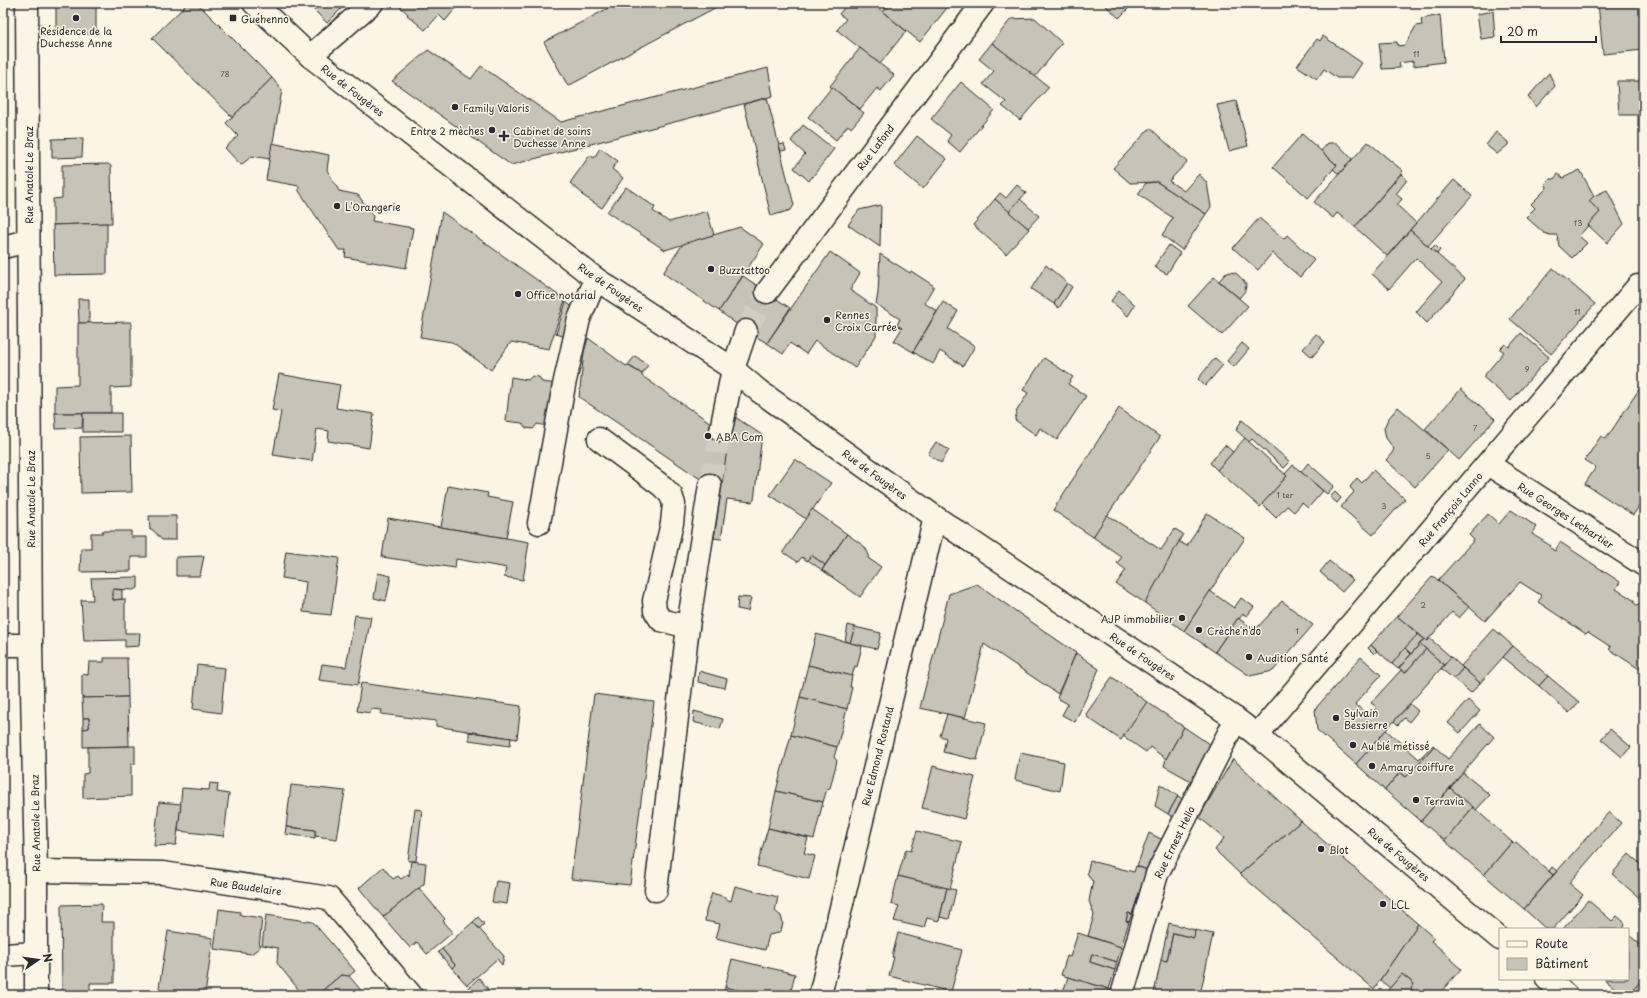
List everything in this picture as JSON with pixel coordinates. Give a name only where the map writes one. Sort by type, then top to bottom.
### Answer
[{"type":"street","name":"Rue Anatole Le Braz","points":[[27,3],[31,644],[36,871],[36,995]]},
{"type":"street","name":"Rue de Fougères","points":[[254,3],[310,56],[596,279],[733,369],[759,390],[935,517],[1258,735],[1499,938]]},
{"type":"street","points":[[310,56],[372,3]]},
{"type":"street","name":"Rue Lafond","points":[[767,292],[983,3]]},
{"type":"street","points":[[3,247],[28,241]]},
{"type":"street","points":[[539,523],[564,385],[579,319],[596,279]]},
{"type":"street","name":"Rue François Lanno","points":[[1258,735],[1638,286],[1644,286]]},
{"type":"street","points":[[721,430],[733,369],[746,331]]},
{"type":"street","points":[[599,439],[662,486],[671,495],[674,504],[672,523],[654,601],[655,610],[661,620],[688,627]]},
{"type":"street","name":"Rue Georges Lechartier","points":[[1488,464],[1644,565]]},
{"type":"street","points":[[656,890],[688,627],[710,485]]},
{"type":"street","name":"Rue Edmond Rostand","points":[[820,995],[935,517]]},
{"type":"street","points":[[3,645],[31,644]]},
{"type":"street","name":"Rue Ernest Hello","points":[[1122,995],[1157,874],[1236,719]]},
{"type":"street","name":"Rue Baudelaire","points":[[36,871],[163,873],[329,898],[411,995]]},
{"type":"street","points":[[3,955],[36,953]]},
{"type":"street","points":[[1548,980],[1566,995]]},
{"type":"building","name":"Résidence de la Duchesse Anne","points":[[56,3],[96,3],[96,34],[56,34]]},
{"type":"building","points":[[188,3],[197,3],[272,78],[232,117],[152,38]]},
{"type":"building","points":[[307,3],[347,3],[327,23]]},
{"type":"building","points":[[396,3],[460,3],[445,21],[439,15],[425,30],[407,15],[408,14]]},
{"type":"building","points":[[618,3],[724,3],[568,86],[544,42]]},
{"type":"building","points":[[848,3],[872,3],[906,31],[880,64],[837,30],[846,19],[839,14]]},
{"type":"building","points":[[889,3],[950,4],[920,42],[883,12]]},
{"type":"building","points":[[1103,3],[1131,3],[1132,5],[1119,18]]},
{"type":"building","points":[[1598,3],[1644,3],[1644,50],[1603,54]]},
{"type":"building","points":[[1493,11],[1495,37],[1481,39],[1477,14]]},
{"type":"building","points":[[1440,15],[1444,62],[1413,66],[1413,61],[1399,63],[1400,68],[1382,69],[1379,43],[1397,42],[1398,46],[1405,45],[1416,26],[1422,25],[1421,19]]},
{"type":"building","points":[[1035,18],[1062,43],[1035,77],[992,43],[1011,19]]},
{"type":"building","points":[[1323,36],[1362,63],[1352,78],[1337,78],[1324,69],[1317,79],[1297,66],[1317,39],[1320,41]]},
{"type":"building","points":[[992,43],[1049,87],[1020,120],[1002,106],[1006,102],[983,84],[994,71],[979,59]]},
{"type":"building","points":[[860,48],[894,75],[881,91],[877,88],[860,109],[830,86]]},
{"type":"building","points":[[428,50],[471,79],[481,66],[561,122],[768,68],[773,96],[511,165],[392,81]]},
{"type":"building","points":[[1549,73],[1555,86],[1536,107],[1528,97]]},
{"type":"building","points":[[272,78],[282,90],[270,159],[252,156],[241,165],[225,148],[238,136],[226,123]]},
{"type":"building","points":[[1617,81],[1644,81],[1644,127],[1638,127],[1638,115],[1619,115]]},
{"type":"building","points":[[961,82],[994,110],[960,152],[947,141],[951,135],[931,119]]},
{"type":"building","points":[[832,87],[864,113],[851,128],[848,125],[836,140],[808,117]]},
{"type":"building","points":[[767,98],[794,205],[791,210],[771,216],[744,104]]},
{"type":"building","points":[[1236,101],[1248,146],[1229,151],[1217,105]]},
{"type":"building","points":[[803,125],[834,149],[809,181],[794,168],[805,154],[791,141]]},
{"type":"building","points":[[1150,128],[1187,162],[1169,181],[1184,191],[1199,174],[1207,183],[1211,207],[1206,214],[1157,182],[1130,183],[1113,168]]},
{"type":"building","points":[[1496,132],[1508,142],[1508,145],[1497,154],[1486,145]]},
{"type":"building","points":[[1302,134],[1337,165],[1308,198],[1273,167]]},
{"type":"building","points":[[917,136],[947,159],[923,189],[894,165]]},
{"type":"building","points":[[83,138],[82,157],[52,158],[52,139]]},
{"type":"building","points":[[1368,142],[1403,171],[1355,227],[1337,213],[1333,218],[1314,202]]},
{"type":"building","name":"L'Orangerie","points":[[272,143],[329,155],[327,170],[339,191],[358,195],[373,216],[372,221],[413,228],[406,268],[345,257],[346,250],[339,250],[299,191],[299,186],[266,180]]},
{"type":"building","points":[[1328,143],[1337,143],[1352,159],[1339,174],[1333,169],[1337,165],[1321,151]]},
{"type":"building","points":[[784,144],[786,150],[781,151],[779,145]]},
{"type":"building","points":[[600,148],[618,161],[612,169],[623,178],[602,208],[582,195],[583,194],[570,183],[590,155],[594,158]]},
{"type":"building","points":[[108,164],[111,166],[112,223],[53,225],[53,199],[62,198],[62,165]]},
{"type":"building","points":[[1580,170],[1594,196],[1589,201],[1600,212],[1579,236],[1587,243],[1572,258],[1559,246],[1557,235],[1544,233],[1526,217],[1535,208],[1531,204],[1547,188],[1546,183],[1550,179],[1554,179],[1558,174],[1563,178]]},
{"type":"building","points":[[1401,174],[1407,180],[1396,194],[1402,199],[1397,205],[1416,223],[1387,256],[1355,227]]},
{"type":"building","points":[[1454,180],[1472,196],[1428,246],[1410,230]]},
{"type":"building","points":[[1157,182],[1206,214],[1182,250],[1162,235],[1173,218],[1138,194],[1146,183]]},
{"type":"building","points":[[1017,185],[1026,193],[1009,212],[995,199],[1000,193],[1006,198]]},
{"type":"building","points":[[626,187],[655,207],[653,211],[669,222],[707,211],[714,235],[665,250],[607,212]]},
{"type":"building","points":[[1607,190],[1624,224],[1607,243],[1588,225],[1600,212],[1589,201],[1594,196]]},
{"type":"building","points":[[995,199],[1029,229],[1006,254],[973,225]]},
{"type":"building","points":[[1020,199],[1039,216],[1028,228],[1009,212]]},
{"type":"building","points":[[881,205],[880,247],[848,225],[859,210]]},
{"type":"building","points":[[442,212],[565,300],[549,349],[511,342],[491,370],[452,342],[420,337]]},
{"type":"building","points":[[1259,218],[1284,239],[1287,235],[1314,260],[1300,277],[1272,253],[1258,270],[1233,248]]},
{"type":"building","points":[[107,223],[107,274],[54,275],[53,225]]},
{"type":"building","points":[[740,227],[764,244],[719,311],[663,273],[683,244]]},
{"type":"building","points":[[1410,230],[1465,279],[1427,323],[1416,312],[1442,282],[1416,258],[1389,289],[1372,274]]},
{"type":"building","points":[[1169,245],[1180,253],[1167,274],[1154,267]]},
{"type":"building","points":[[1435,245],[1440,250],[1437,254],[1431,249]]},
{"type":"building","points":[[830,252],[860,273],[850,290],[876,308],[876,336],[855,368],[815,341],[806,354],[790,343],[783,354],[767,343]]},
{"type":"building","points":[[880,254],[934,286],[924,303],[937,311],[913,352],[894,341],[902,328],[897,325],[900,319],[876,304]]},
{"type":"building","points":[[1046,265],[1067,283],[1054,304],[1031,289]]},
{"type":"building","points":[[1553,268],[1595,304],[1551,354],[1510,319]]},
{"type":"building","points":[[1230,272],[1236,273],[1246,285],[1245,291],[1239,298],[1219,281],[1225,274]]},
{"type":"building","points":[[743,276],[790,308],[767,343],[746,331],[719,311]]},
{"type":"building","points":[[1214,277],[1248,306],[1222,335],[1188,306]]},
{"type":"building","points":[[1067,283],[1072,287],[1059,308],[1054,304]]},
{"type":"building","points":[[1119,290],[1135,305],[1128,316],[1111,301]]},
{"type":"building","points":[[78,299],[89,299],[89,323],[79,323]]},
{"type":"building","points":[[566,302],[579,312],[569,338],[556,334]]},
{"type":"building","points":[[943,302],[958,311],[948,329],[975,346],[963,366],[940,351],[933,364],[913,352]]},
{"type":"building","points":[[131,322],[131,387],[111,388],[111,413],[55,413],[55,386],[78,385],[78,323]]},
{"type":"building","points":[[1521,333],[1549,357],[1511,401],[1483,377],[1504,352],[1500,349],[1505,344],[1509,347]]},
{"type":"building","points":[[1316,334],[1325,342],[1312,357],[1303,349]]},
{"type":"building","points":[[588,338],[626,366],[627,365],[642,374],[642,376],[725,433],[730,433],[721,493],[579,397],[584,352]]},
{"type":"building","points":[[1242,343],[1249,349],[1234,367],[1227,361]]},
{"type":"building","points":[[635,356],[648,365],[642,374],[628,365]]},
{"type":"building","points":[[1044,358],[1073,377],[1068,384],[1086,396],[1057,440],[1040,428],[1036,435],[1015,420],[1016,412],[1028,393],[1023,390]]},
{"type":"building","points":[[1215,358],[1223,365],[1205,386],[1198,379]]},
{"type":"building","points":[[279,374],[340,385],[336,408],[374,414],[369,448],[328,441],[329,431],[317,429],[312,461],[273,455],[281,412],[272,410]]},
{"type":"building","points":[[532,376],[539,377],[542,382],[558,384],[553,427],[537,424],[533,429],[526,428],[522,423],[506,421],[511,377],[528,380]]},
{"type":"building","points":[[1644,382],[1644,499],[1633,515],[1585,484],[1596,467],[1585,460],[1601,436],[1606,439]]},
{"type":"building","points":[[1461,389],[1495,419],[1459,460],[1425,429]]},
{"type":"building","points":[[1398,407],[1448,450],[1415,487],[1386,460],[1394,449],[1386,438],[1384,428],[1388,419]]},
{"type":"building","points":[[1119,408],[1160,437],[1093,537],[1053,510]]},
{"type":"building","points":[[55,413],[83,413],[82,428],[56,429]]},
{"type":"building","points":[[83,413],[121,413],[121,432],[83,432]]},
{"type":"building","points":[[732,415],[762,435],[754,500],[752,502],[727,499],[721,539],[714,538]]},
{"type":"building","points":[[1242,420],[1290,462],[1284,468],[1252,439],[1249,442],[1236,430]]},
{"type":"building","points":[[131,436],[132,492],[81,493],[80,437]]},
{"type":"building","points":[[1245,438],[1287,476],[1260,507],[1217,470]]},
{"type":"building","points":[[936,442],[949,450],[941,463],[928,454]]},
{"type":"building","points":[[1225,445],[1233,452],[1217,470],[1210,463]]},
{"type":"building","points":[[795,459],[831,483],[806,519],[770,495]]},
{"type":"building","points":[[1308,463],[1334,486],[1327,494],[1301,472]]},
{"type":"building","points":[[1293,465],[1323,491],[1308,508],[1302,503],[1294,512],[1287,506],[1276,518],[1262,504],[1287,476],[1285,474]]},
{"type":"building","points":[[1373,470],[1405,499],[1373,535],[1341,507],[1354,492],[1350,487],[1357,478],[1362,483]]},
{"type":"building","points":[[448,486],[488,493],[487,497],[513,502],[506,538],[441,527]]},
{"type":"building","points":[[1335,492],[1341,498],[1337,503],[1330,497]]},
{"type":"building","points":[[812,509],[847,534],[825,565],[811,555],[807,561],[802,557],[798,562],[783,552]]},
{"type":"building","points":[[1511,510],[1537,527],[1532,534],[1551,546],[1550,548],[1555,551],[1560,542],[1620,582],[1616,589],[1635,601],[1633,602],[1638,606],[1644,597],[1644,672],[1609,649],[1611,647],[1588,632],[1586,634],[1538,602],[1542,596],[1520,582],[1485,621],[1438,580],[1474,540],[1469,535],[1488,514],[1499,524]]},
{"type":"building","points":[[1207,513],[1245,538],[1184,631],[1145,603],[1178,541],[1187,546]]},
{"type":"building","points":[[1107,515],[1161,550],[1175,529],[1183,534],[1145,603],[1116,584],[1126,570],[1117,563],[1122,557],[1093,537]]},
{"type":"building","points":[[149,516],[176,516],[176,540],[162,540],[153,530],[150,530]]},
{"type":"building","points":[[388,518],[529,542],[523,580],[504,577],[506,568],[456,559],[455,568],[382,557]]},
{"type":"building","points":[[102,531],[131,531],[131,537],[147,537],[147,557],[131,557],[131,571],[80,572],[81,548],[91,548],[91,533],[103,533]]},
{"type":"building","points":[[847,534],[865,547],[869,555],[868,558],[881,567],[860,597],[822,570]]},
{"type":"building","points":[[286,551],[339,558],[331,615],[303,612],[306,582],[282,578]]},
{"type":"building","points":[[811,555],[825,565],[822,570],[808,560]]},
{"type":"building","points":[[204,556],[200,576],[176,576],[176,557]]},
{"type":"building","points":[[1329,561],[1353,580],[1342,592],[1320,572]]},
{"type":"building","points":[[378,573],[391,576],[386,601],[374,598]]},
{"type":"building","points":[[1433,576],[1469,607],[1459,618],[1452,612],[1427,641],[1397,616]]},
{"type":"building","points":[[138,577],[138,588],[133,590],[113,589],[113,600],[125,599],[125,633],[140,633],[139,646],[125,647],[125,640],[84,641],[81,600],[93,600],[91,578]]},
{"type":"building","points":[[977,584],[1076,653],[1058,694],[984,644],[965,718],[920,708],[949,594]]},
{"type":"building","points":[[113,589],[122,590],[122,599],[113,600]]},
{"type":"building","points":[[1210,591],[1234,608],[1241,598],[1254,607],[1247,616],[1243,614],[1239,619],[1238,618],[1215,652],[1184,631]]},
{"type":"building","points":[[738,597],[751,598],[748,611],[737,609]]},
{"type":"building","points":[[1282,601],[1313,625],[1273,671],[1250,676],[1215,652],[1238,618],[1255,630]]},
{"type":"building","points":[[355,615],[371,617],[358,685],[319,680],[322,664],[346,667]]},
{"type":"building","points":[[1397,616],[1418,634],[1392,664],[1371,645]]},
{"type":"building","points":[[848,625],[855,627],[850,643],[845,641]]},
{"type":"building","points":[[855,627],[881,633],[877,649],[850,643]]},
{"type":"building","points":[[1494,629],[1513,646],[1480,683],[1461,666]]},
{"type":"building","points":[[816,634],[862,646],[857,667],[855,666],[852,676],[808,665]]},
{"type":"building","points":[[1418,634],[1424,639],[1411,654],[1405,648]]},
{"type":"building","points":[[1429,638],[1451,657],[1444,665],[1420,644],[1424,639],[1427,641]]},
{"type":"building","points":[[1420,644],[1426,649],[1405,673],[1399,668]]},
{"type":"building","points":[[1371,645],[1377,651],[1374,654],[1368,648]]},
{"type":"building","points":[[1513,646],[1548,676],[1539,686],[1503,657]]},
{"type":"building","points":[[1405,648],[1411,654],[1398,669],[1392,664]]},
{"type":"building","points":[[1426,649],[1444,665],[1356,764],[1317,730],[1315,709],[1361,657],[1381,675],[1355,704],[1369,716],[1377,707],[1371,703],[1401,670],[1405,673]]},
{"type":"building","points":[[1076,653],[1099,669],[1075,722],[1062,715],[1068,704],[1057,698]]},
{"type":"building","points":[[1451,657],[1463,668],[1454,679],[1441,669]]},
{"type":"building","points":[[104,658],[127,658],[128,697],[82,698],[82,674],[88,675],[89,662],[104,662]]},
{"type":"building","points":[[197,665],[225,668],[221,713],[193,709]]},
{"type":"building","points":[[808,665],[852,676],[850,687],[852,687],[847,709],[800,697]]},
{"type":"building","points":[[1463,668],[1480,683],[1471,693],[1454,679]]},
{"type":"building","points":[[699,671],[727,679],[725,688],[698,682]]},
{"type":"building","points":[[1548,676],[1579,702],[1569,713],[1539,686]]},
{"type":"building","points":[[1112,677],[1147,702],[1121,740],[1087,717],[1086,714]]},
{"type":"building","points":[[361,683],[521,706],[517,739],[436,726],[436,721],[381,714],[382,710],[371,709],[370,713],[357,711]]},
{"type":"building","points":[[594,694],[654,702],[630,885],[571,879]]},
{"type":"building","points":[[128,697],[129,746],[83,747],[83,729],[89,728],[89,718],[83,718],[82,698]]},
{"type":"building","points":[[800,697],[847,709],[837,747],[791,735]]},
{"type":"building","points":[[1468,700],[1480,711],[1460,733],[1448,723]]},
{"type":"building","points":[[1147,702],[1184,727],[1166,759],[1150,747],[1146,752],[1123,736]]},
{"type":"building","points":[[1410,704],[1418,711],[1409,722],[1404,718],[1398,725],[1394,721]]},
{"type":"building","points":[[694,711],[723,719],[720,729],[693,722]]},
{"type":"building","points":[[947,714],[986,723],[977,760],[943,752],[946,738],[940,736]]},
{"type":"building","points":[[83,718],[89,718],[89,728],[83,729]]},
{"type":"building","points":[[1480,724],[1494,737],[1421,821],[1385,790],[1400,772],[1406,777],[1434,746],[1448,759]]},
{"type":"building","points":[[1184,727],[1212,746],[1193,782],[1164,766],[1166,759]]},
{"type":"building","points":[[1610,729],[1631,747],[1622,757],[1601,739]]},
{"type":"building","points":[[1386,730],[1419,759],[1433,745],[1434,746],[1406,777],[1400,772],[1385,790],[1356,764]]},
{"type":"building","points":[[469,732],[511,738],[510,746],[469,740]]},
{"type":"building","points":[[791,735],[837,747],[834,757],[837,761],[830,788],[827,789],[823,802],[776,791]]},
{"type":"building","points":[[135,746],[135,764],[131,764],[131,796],[83,798],[83,774],[88,773],[88,747]]},
{"type":"building","points":[[1020,753],[1064,762],[1060,791],[1015,780]]},
{"type":"building","points":[[1233,759],[1301,821],[1240,874],[1215,850],[1224,838],[1199,817]]},
{"type":"building","points":[[933,766],[975,777],[964,819],[922,808]]},
{"type":"building","points":[[1463,773],[1490,795],[1476,810],[1450,788]]},
{"type":"building","points":[[210,783],[218,784],[217,792],[229,794],[224,836],[178,831],[182,788],[209,790]]},
{"type":"building","points":[[1160,784],[1178,796],[1168,814],[1155,806]]},
{"type":"building","points":[[291,785],[345,791],[337,839],[315,836],[315,830],[286,827]]},
{"type":"building","points":[[1450,788],[1473,807],[1445,841],[1421,821]]},
{"type":"building","points":[[776,791],[823,802],[814,839],[768,828]]},
{"type":"building","points":[[1178,796],[1184,800],[1174,818],[1168,814]]},
{"type":"building","points":[[159,802],[181,804],[176,845],[154,846]]},
{"type":"building","points":[[1473,807],[1512,842],[1484,875],[1445,841]]},
{"type":"building","points":[[415,809],[422,810],[416,861],[408,861]]},
{"type":"building","points":[[1609,812],[1621,823],[1569,883],[1583,895],[1554,928],[1545,928],[1524,909]]},
{"type":"building","points":[[1301,821],[1418,924],[1374,989],[1240,874]]},
{"type":"building","points":[[286,827],[315,830],[315,838],[285,834]]},
{"type":"building","points":[[768,828],[808,838],[804,853],[815,856],[809,879],[757,866]]},
{"type":"building","points":[[917,831],[962,842],[950,889],[898,876],[906,849],[911,851]]},
{"type":"building","points":[[1149,833],[1163,840],[1147,870],[1137,866]]},
{"type":"building","points":[[1512,842],[1514,844],[1516,842],[1553,875],[1524,909],[1484,875]]},
{"type":"building","points":[[1629,854],[1644,867],[1644,902],[1612,874]]},
{"type":"building","points":[[411,861],[426,863],[424,884],[383,917],[359,888],[383,867],[393,879],[398,876],[401,879],[408,874],[409,876]]},
{"type":"building","points":[[1090,861],[1134,872],[1136,866],[1147,870],[1132,914],[1128,913],[1126,921],[1129,922],[1121,947],[1088,936],[1094,915],[1089,901],[1093,881],[1087,873]]},
{"type":"building","points":[[1552,867],[1557,871],[1553,875],[1549,871]]},
{"type":"building","points":[[898,876],[947,888],[939,921],[927,918],[924,928],[894,921],[899,906],[891,904]]},
{"type":"building","points":[[496,881],[510,883],[507,904],[492,902]]},
{"type":"building","points":[[735,886],[778,897],[775,911],[781,916],[783,924],[778,933],[769,935],[765,950],[716,938],[720,924],[705,921],[706,911],[712,893],[725,897],[731,901]]},
{"type":"building","points":[[419,888],[445,919],[443,921],[453,932],[427,954],[417,942],[410,948],[383,917]]},
{"type":"building","points":[[947,888],[956,890],[949,919],[940,917]]},
{"type":"building","points":[[1588,900],[1612,921],[1617,916],[1624,922],[1625,925],[1624,928],[1564,928]]},
{"type":"building","points":[[102,904],[101,922],[114,922],[114,983],[90,983],[90,995],[62,995],[61,905]]},
{"type":"building","points":[[219,909],[240,912],[240,915],[262,918],[259,948],[251,954],[214,949]]},
{"type":"building","points":[[1128,913],[1132,914],[1129,922],[1126,921]]},
{"type":"building","points":[[266,915],[313,922],[355,971],[349,976],[341,975],[317,995],[303,995],[277,963],[278,948],[262,945]]},
{"type":"building","points":[[478,917],[484,924],[479,929],[473,922]]},
{"type":"building","points":[[473,922],[504,956],[502,965],[497,959],[467,985],[452,968],[455,965],[442,949]]},
{"type":"building","points":[[1169,923],[1195,930],[1194,938],[1173,933],[1167,961],[1161,960]]},
{"type":"building","points":[[1418,924],[1434,938],[1431,941],[1451,958],[1450,959],[1461,969],[1438,995],[1418,995],[1411,989],[1414,984],[1402,974],[1390,988],[1380,980]]},
{"type":"building","points":[[1195,930],[1213,934],[1200,995],[1164,995],[1154,993],[1161,960],[1167,961],[1173,933],[1194,938]]},
{"type":"building","points":[[168,931],[213,938],[205,995],[158,994]]},
{"type":"building","points":[[898,933],[962,950],[951,992],[889,976]]},
{"type":"building","points":[[1078,933],[1121,947],[1117,962],[1092,954],[1090,962],[1115,970],[1109,989],[1061,975],[1067,956],[1070,957]]},
{"type":"building","points":[[1629,935],[1644,948],[1644,977],[1629,995],[1623,995],[1605,980],[1629,980]]},
{"type":"building","points":[[442,949],[455,965],[452,968],[438,952]]},
{"type":"building","points":[[1092,954],[1117,962],[1115,970],[1090,962]]},
{"type":"building","points":[[732,959],[795,974],[790,995],[747,995],[748,993],[725,987]]},
{"type":"building","points":[[1402,974],[1414,984],[1411,989],[1418,995],[1390,995],[1386,992]]},
{"type":"building","points":[[341,975],[349,976],[365,995],[317,995]]},
{"type":"building","points":[[1068,977],[1109,989],[1108,995],[1062,995]]},
{"type":"building","points":[[1644,977],[1644,995],[1629,995]]},
{"type":"building","points":[[479,978],[493,995],[460,995]]},
{"type":"building","points":[[725,987],[748,993],[747,995],[724,995]]},
{"type":"building","points":[[1223,989],[1228,990],[1227,995],[1221,995]]},
{"type":"tunnel","points":[[746,331],[767,292]]},
{"type":"tunnel","points":[[710,485],[721,430]]},
{"type":"place","name":"Résidence de la Duchesse Anne","points":[[76,18]]},
{"type":"place","name":"Guéhenno","points":[[233,18]]},
{"type":"place","name":"Family Valoris","points":[[455,107]]},
{"type":"place","name":"Entre 2 mèches","points":[[492,130]]},
{"type":"place","name":"Cabinet de soins Duchesse Anne","points":[[504,136]]},
{"type":"place","name":"L'Orangerie","points":[[337,206]]},
{"type":"place","name":"Buzztattoo","points":[[711,269]]},
{"type":"place","name":"Office notarial","points":[[518,294]]},
{"type":"place","name":"Rennes Croix Carrée","points":[[827,320]]},
{"type":"place","name":"ABA Com","points":[[708,436]]},
{"type":"place","name":"AJP immobilier","points":[[1182,618]]},
{"type":"place","name":"Crèche'n'do","points":[[1199,630]]},
{"type":"place","name":"Audition Santé","points":[[1249,657]]},
{"type":"place","name":"Sylvain Bessierre","points":[[1336,718]]},
{"type":"place","name":"Au blé métissé","points":[[1353,745]]},
{"type":"place","name":"Amary coiffure","points":[[1372,766]]},
{"type":"place","name":"Terravia","points":[[1416,800]]},
{"type":"place","name":"Blot","points":[[1321,849]]},
{"type":"place","name":"LCL","points":[[1383,904]]}]
